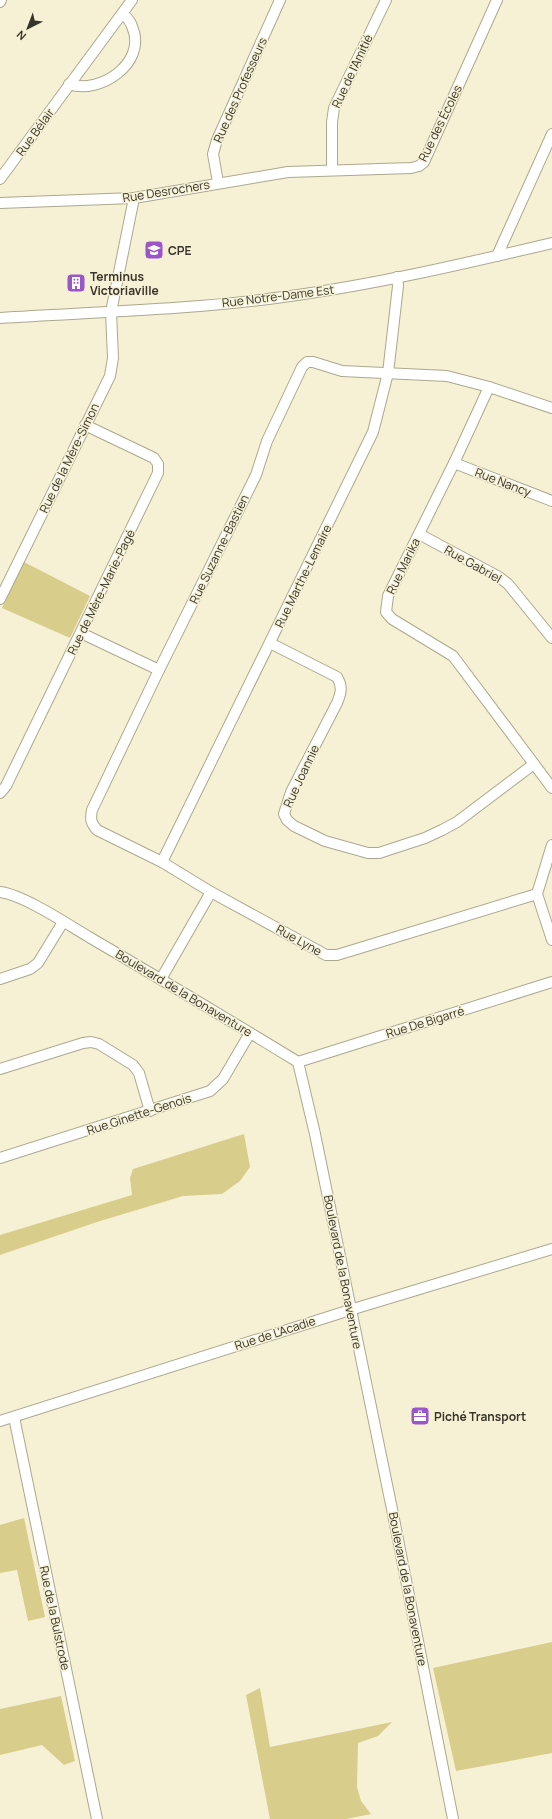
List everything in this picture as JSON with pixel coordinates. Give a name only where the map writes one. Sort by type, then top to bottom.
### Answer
[{"type":"street","name":"Rue Bélair","points":[[0,179],[69,84],[123,15],[132,0]]},
{"type":"street","name":"Rue des Professeurs","points":[[218,182],[213,154],[216,140],[280,0]]},
{"type":"street","name":"Rue de l'Amitié","points":[[332,170],[332,122],[334,108],[386,0]]},
{"type":"street","name":"Rue des Écoles","points":[[332,170],[411,168],[419,166],[424,162],[497,0]]},
{"type":"street","points":[[69,84],[82,86],[109,80],[126,64],[132,54],[136,35],[131,23],[127,17],[123,15]]},
{"type":"street","points":[[497,256],[552,134]]},
{"type":"street","name":"Rue Desrochers","points":[[0,203],[134,198],[218,182],[288,172],[332,170]]},
{"type":"street","name":"Rue de la Mère-Simon","points":[[0,599],[110,376],[112,366],[111,312],[134,198]]},
{"type":"street","name":"Rue Notre-Dame Est","points":[[0,318],[111,312],[257,301],[398,277],[552,243]]},
{"type":"street","name":"Rue Marthe-Lemaire","points":[[162,862],[374,432],[388,372],[398,277]]},
{"type":"street","name":"Rue Suzanne-Bastien","points":[[92,810],[159,670],[256,475],[267,441],[302,366],[307,362],[313,362],[342,371],[447,376],[489,387],[552,408]]},
{"type":"street","name":"Rue Marika","points":[[489,387],[454,463],[388,596],[386,612],[392,619],[452,656],[552,788]]},
{"type":"street","name":"Rue de Mère-Marie-Pagé","points":[[0,793],[6,786],[158,473],[158,464],[154,458],[85,425]]},
{"type":"street","name":"Rue Nancy","points":[[454,463],[552,501]]},
{"type":"street","name":"Rue Gabriel","points":[[419,534],[499,577],[508,584],[552,638]]},
{"type":"street","points":[[81,633],[159,670]]},
{"type":"street","name":"Rue Joannie","points":[[270,643],[337,677],[341,684],[342,690],[337,703],[291,792],[284,814],[287,820],[294,826],[325,841],[368,853],[379,853],[425,838],[457,822],[534,764]]},
{"type":"street","name":"Rue Lyne","points":[[92,810],[91,823],[97,830],[162,862],[211,892],[326,956],[337,955],[537,894]]},
{"type":"street","points":[[552,845],[537,894],[552,940]]},
{"type":"street","name":"Boulevard de la Bonaventure","points":[[0,892],[18,897],[63,922],[250,1032],[298,1062],[315,1134],[393,1514],[453,1819]]},
{"type":"street","points":[[161,979],[211,892]]},
{"type":"street","points":[[0,979],[30,969],[38,964],[63,922]]},
{"type":"street","name":"Rue De Bigarré","points":[[298,1062],[552,982]]},
{"type":"street","name":"Rue Ginette-Genois","points":[[0,1158],[210,1091],[217,1086],[227,1073],[250,1032]]},
{"type":"street","points":[[0,1068],[83,1043],[91,1042],[99,1044],[133,1065],[139,1073],[150,1111]]},
{"type":"street","name":"Rue de L'Acadie","points":[[0,1421],[350,1310],[552,1249]]},
{"type":"street","name":"Rue de la Bulstrode","points":[[14,1417],[97,1819]]},
{"type":"shaded area","points":[[24,562],[90,596],[70,638],[2,608]]},
{"type":"shaded area","points":[[244,1134],[250,1167],[240,1181],[222,1194],[183,1196],[97,1222],[0,1255],[0,1235],[132,1195],[130,1178],[133,1169]]},
{"type":"shaded area","points":[[24,1518],[45,1617],[28,1621],[17,1570],[0,1573],[0,1525]]},
{"type":"shaded area","points":[[552,1642],[552,1753],[456,1771],[433,1668]]},
{"type":"shaded area","points":[[260,1688],[270,1747],[392,1722],[378,1736],[358,1743],[357,1787],[361,1801],[371,1814],[346,1819],[270,1819],[246,1695]]},
{"type":"shaded area","points":[[61,1696],[75,1761],[64,1765],[42,1745],[0,1755],[0,1709]]},
{"type":"place","name":"CPE","points":[[154,250]]},
{"type":"place","name":"Terminus Victoriaville","points":[[76,283]]},
{"type":"place","name":"Piché Transport","points":[[420,1416]]}]
